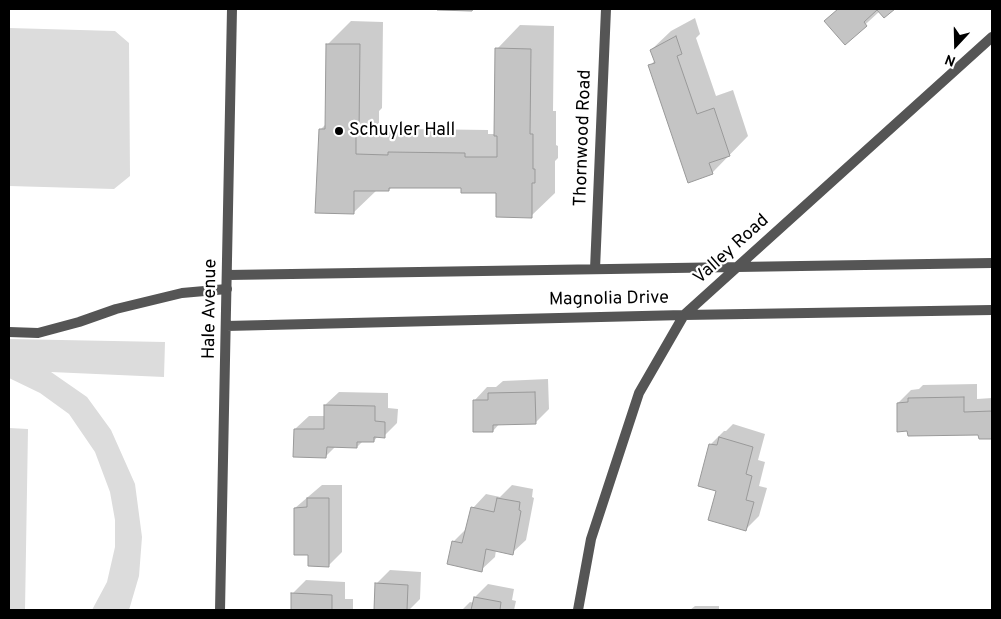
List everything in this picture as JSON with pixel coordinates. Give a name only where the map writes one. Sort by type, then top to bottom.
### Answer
[{"type":"street","name":"Hale Avenue","points":[[220,610],[232,9]]},
{"type":"street","name":"Thornwood Road","points":[[595,269],[606,9]]},
{"type":"street","name":"Valley Road","points":[[578,610],[591,539],[639,393],[684,314],[992,37]]},
{"type":"street","name":"Magnolia Drive","points":[[228,275],[992,263]]},
{"type":"street","points":[[9,332],[38,333],[80,322],[116,309],[182,293],[227,289]]},
{"type":"street","name":"Magnolia Drive","points":[[226,326],[684,314],[992,310]]},
{"type":"shaded area","points":[[9,28],[115,31],[129,43],[130,176],[114,189],[9,186]]},
{"type":"shaded area","points":[[9,339],[165,342],[164,377],[51,372],[87,397],[111,430],[135,484],[142,537],[139,576],[129,610],[92,610],[107,582],[115,547],[115,520],[110,492],[95,452],[69,414],[40,393],[9,378]]},
{"type":"shaded area","points":[[9,428],[28,429],[25,610],[9,610]]},
{"type":"building","points":[[437,9],[473,9],[472,11]]},
{"type":"building","points":[[838,9],[895,9],[884,18],[877,10],[864,22],[867,26],[845,45],[824,21]]},
{"type":"building","points":[[676,36],[682,54],[677,56],[697,114],[714,108],[730,156],[709,163],[713,174],[688,183],[648,65],[655,63],[650,50]]},
{"type":"building","name":"Schuyler Hall","points":[[326,44],[360,44],[359,133],[356,133],[356,154],[388,155],[388,152],[465,153],[465,157],[497,157],[497,136],[494,136],[495,48],[531,49],[530,134],[533,134],[533,169],[535,169],[535,183],[532,183],[532,218],[496,217],[496,193],[461,193],[461,188],[389,188],[389,191],[354,191],[354,214],[315,213],[319,129],[325,129]]},
{"type":"building","points":[[535,392],[536,424],[493,425],[493,432],[473,432],[473,400],[488,400],[488,393]]},
{"type":"building","points":[[964,397],[964,412],[992,411],[992,439],[979,439],[978,435],[908,436],[907,431],[897,432],[897,403],[908,402],[908,398]]},
{"type":"building","points":[[324,405],[375,406],[375,421],[385,422],[385,438],[374,437],[374,442],[357,442],[357,448],[327,447],[326,458],[293,457],[294,429],[324,429]]},
{"type":"building","points":[[719,437],[753,447],[746,474],[752,476],[746,500],[754,502],[746,531],[708,520],[716,491],[698,486],[709,444],[717,445]]},
{"type":"building","points":[[307,498],[329,498],[329,567],[308,566],[308,555],[294,555],[294,508],[307,507]]},
{"type":"building","points":[[497,498],[520,502],[519,510],[521,511],[513,555],[486,549],[482,572],[447,564],[452,541],[462,543],[471,507],[494,512]]},
{"type":"building","points":[[375,583],[408,585],[407,610],[374,610]]},
{"type":"building","points":[[291,593],[332,595],[332,610],[291,610]]},
{"type":"building","points":[[474,597],[501,602],[500,610],[471,610]]},
{"type":"place","name":"Schuyler Hall","points":[[339,131]]}]
